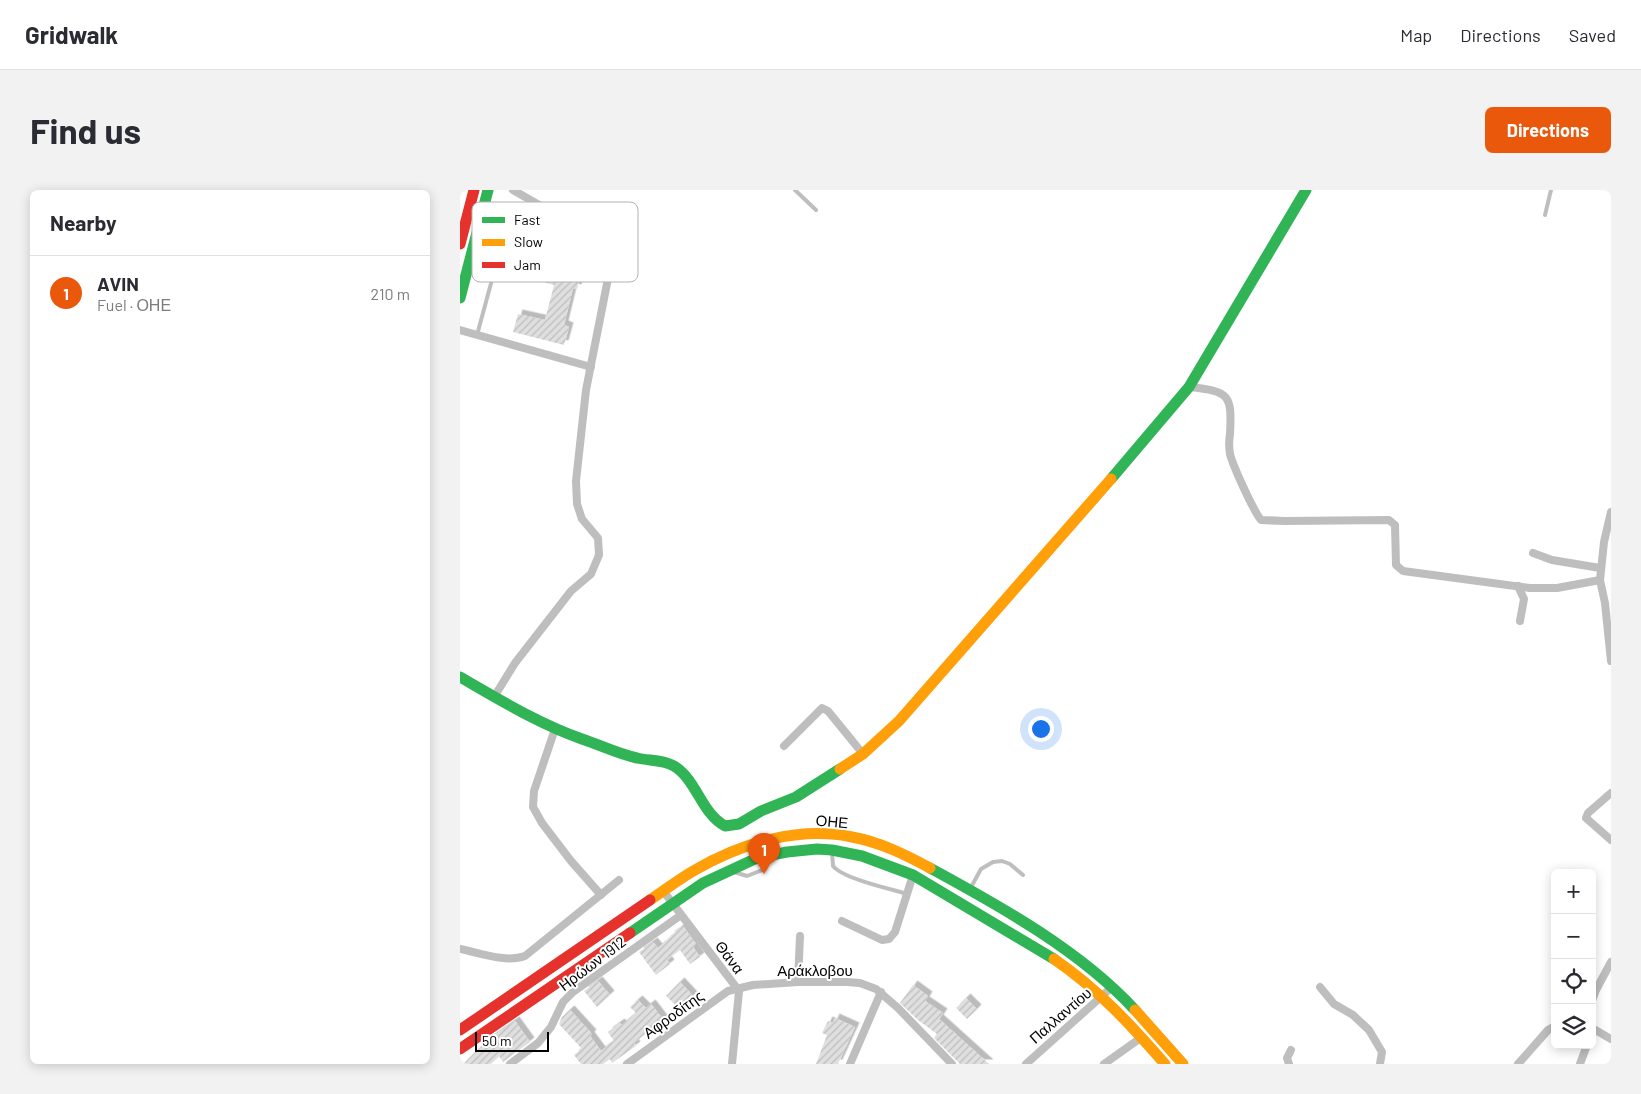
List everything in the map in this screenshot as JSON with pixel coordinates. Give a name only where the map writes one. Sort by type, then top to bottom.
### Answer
[{"type":"main road","points":[[460,244],[474,190]]},
{"type":"main road","points":[[460,677],[555,729],[636,758],[661,761],[674,766],[687,778],[716,822],[725,826],[739,824],[761,811],[796,796],[826,780],[863,754],[889,732],[911,709],[1072,525],[1189,387],[1306,190]]},
{"type":"main road","points":[[460,298],[472,252]]},
{"type":"main road","name":"ΟΗΕ","points":[[460,1030],[695,870],[752,843],[785,836],[818,834],[850,837],[883,846],[926,866],[1058,944],[1135,1008],[1183,1064]]},
{"type":"main road","name":"ΟΗΕ","points":[[460,1049],[703,883],[757,858],[772,854],[794,851],[832,850],[862,856],[913,875],[1044,952],[1076,974],[1122,1015],[1165,1064]]},
{"type":"street","points":[[513,190],[534,202]]},
{"type":"street","points":[[494,696],[515,663],[571,591],[591,574],[600,555],[598,538],[582,519],[577,504],[576,481],[580,436],[607,282]]},
{"type":"street","points":[[460,330],[591,367]]},
{"type":"street","points":[[1189,387],[1218,392],[1228,400],[1231,413],[1230,454],[1261,520],[1389,520],[1395,525],[1396,561],[1400,570],[1518,586],[1557,588],[1600,580]]},
{"type":"street","points":[[1611,512],[1600,568],[1611,661]]},
{"type":"street","points":[[1532,553],[1552,560],[1600,568]]},
{"type":"street","points":[[1518,586],[1524,599],[1520,621]]},
{"type":"street","points":[[784,746],[821,709],[825,709],[863,754]]},
{"type":"street","points":[[555,729],[534,792],[533,807],[542,823],[571,861],[601,895]]},
{"type":"street","points":[[1611,793],[1588,813],[1586,818],[1611,840]]},
{"type":"street","points":[[842,921],[882,940],[889,939],[895,932],[913,875]]},
{"type":"street","points":[[460,950],[506,958],[519,958],[620,880]]},
{"type":"street","name":"Θάνα","points":[[664,892],[739,991],[732,1064]]},
{"type":"street","name":"Ηρώων 1912","points":[[510,1064],[538,1043],[551,1027],[563,1002],[574,992],[681,915]]},
{"type":"street","points":[[798,982],[800,936]]},
{"type":"street","points":[[1596,990],[1611,962]]},
{"type":"street","name":"Αράκλοβου","points":[[736,988],[761,984],[798,982],[860,983],[870,986],[881,992],[952,1064]]},
{"type":"street","name":"Παλλαντίου","points":[[1026,1064],[1112,987]]},
{"type":"street","points":[[1320,987],[1334,1004],[1353,1016],[1369,1030],[1382,1052],[1380,1064]]},
{"type":"street","name":"Αφροδίτης","points":[[627,1064],[722,995],[736,988]]},
{"type":"street","points":[[850,1064],[881,992]]},
{"type":"street","points":[[1518,1064],[1551,1028]]},
{"type":"street","points":[[1596,1030],[1611,1039]]},
{"type":"street","points":[[1104,1064],[1142,1037]]},
{"type":"street","points":[[1580,1064],[1586,1049]]},
{"type":"street","points":[[1289,1064],[1287,1058],[1291,1050]]},
{"type":"lane","points":[[795,190],[816,210]]},
{"type":"lane","points":[[1546,215],[1551,190]]},
{"type":"lane","points":[[477,335],[491,282]]},
{"type":"lane","points":[[832,850],[833,866],[839,872],[883,888],[908,894]]},
{"type":"lane","points":[[968,890],[981,869],[993,862],[1002,861],[1010,864],[1023,875]]},
{"type":"building","points":[[542,282],[579,282],[577,289],[573,288],[564,325],[569,327],[564,345],[513,332],[518,314],[545,320],[554,285]]},
{"type":"building","points":[[683,926],[696,944],[693,947],[700,957],[690,964],[680,950],[667,960],[670,964],[656,975],[639,952],[653,942],[658,948]]},
{"type":"building","points":[[598,981],[610,995],[597,1007],[584,991]]},
{"type":"building","points":[[680,982],[693,996],[680,1009],[666,996]]},
{"type":"building","points":[[913,985],[928,996],[925,1001],[943,1013],[939,1019],[989,1064],[960,1064],[934,1038],[937,1034],[900,1003]]},
{"type":"building","points":[[966,998],[977,1009],[967,1019],[956,1008]]},
{"type":"building","points":[[638,1000],[646,1008],[651,1004],[665,1022],[652,1033],[649,1031],[634,1043],[636,1046],[612,1063],[610,1059],[603,1064],[581,1064],[574,1055],[582,1049],[559,1024],[562,1017],[570,1010],[592,1034],[590,1036],[601,1051],[614,1041],[608,1032],[620,1023],[622,1025],[636,1013],[630,1007]]},
{"type":"building","points":[[835,1018],[855,1027],[838,1064],[816,1064],[827,1035],[822,1033],[828,1021],[833,1023]]},
{"type":"building","points":[[515,1021],[530,1042],[503,1062],[499,1056],[491,1064],[463,1064],[488,1040]]},
{"type":"traffic: fast","points":[[485,202],[488,190]]},
{"type":"traffic: fast","points":[[1111,479],[1189,387],[1306,190]]},
{"type":"traffic: fast","points":[[460,298],[472,252]]},
{"type":"traffic: fast","points":[[460,677],[520,711],[566,733],[623,754],[665,762],[674,766],[688,779],[710,813],[725,826],[739,824],[761,811],[796,797],[840,769]]},
{"type":"traffic: fast","points":[[630,933],[703,883],[757,858],[817,849],[862,856],[913,875],[1054,959]]},
{"type":"traffic: fast","points":[[930,868],[1011,914],[1065,949],[1090,968],[1135,1010]]},
{"type":"traffic: slow","points":[[840,769],[863,754],[899,721],[1111,479]]},
{"type":"traffic: slow","points":[[650,900],[683,877],[713,860],[751,845],[791,835],[832,834],[862,839],[912,858],[930,868]]},
{"type":"traffic: slow","points":[[1054,959],[1113,1008],[1165,1064]]},
{"type":"traffic: slow","points":[[1135,1010],[1183,1064]]},
{"type":"traffic: jam","points":[[460,244],[474,190]]},
{"type":"traffic: jam","points":[[460,1030],[650,900]]},
{"type":"traffic: jam","points":[[460,1049],[630,933]]},
{"type":"place","name":"AVIN","points":[[764,874]]}]
